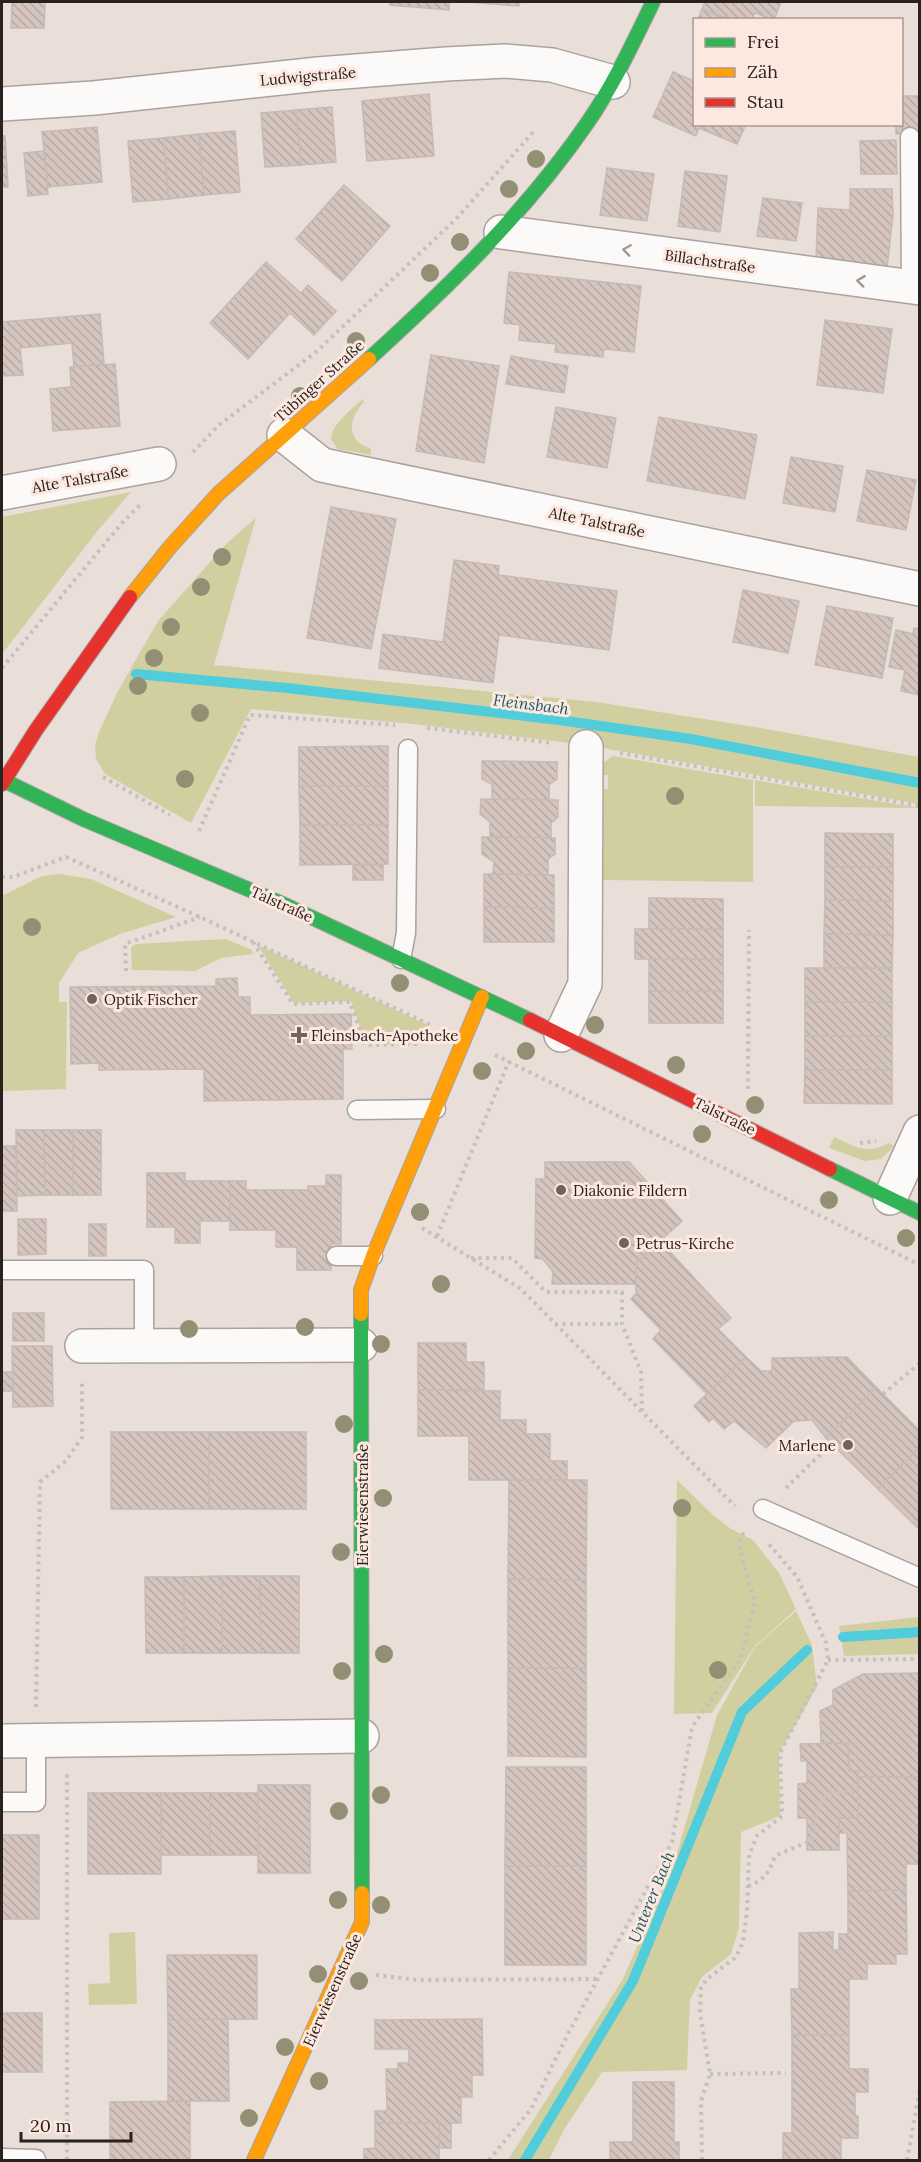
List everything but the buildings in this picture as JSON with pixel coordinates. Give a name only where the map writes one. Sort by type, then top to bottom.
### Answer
[{"type":"main road","name":"Tübinger Straße","points":[[2,781],[117,613],[154,564],[207,504],[415,316],[501,232],[553,172],[613,82],[653,2]]},
{"type":"main road","name":"Talstraße","points":[[2,781],[83,819],[283,904],[482,997],[920,1213]]},
{"type":"main road","name":"Eierwiesenstraße","points":[[254,2160],[362,1922],[361,1290],[482,997]]},
{"type":"street","name":"Ludwigstraße","points":[[2,104],[94,98],[446,63],[505,61],[552,65],[613,82]]},
{"type":"street","name":"Billachstraße","points":[[501,232],[915,288]]},
{"type":"street","name":"Alte Talstraße","points":[[284,435],[322,465],[920,589]]},
{"type":"street","name":"Alte Talstraße","points":[[2,493],[159,464]]},
{"type":"street","points":[[561,1035],[585,984],[586,747]]},
{"type":"street","points":[[890,1198],[920,1132]]},
{"type":"street","points":[[82,1346],[361,1345]]},
{"type":"street","points":[[2,1741],[362,1736]]},
{"type":"lane","points":[[910,137],[915,288]]},
{"type":"lane","points":[[401,959],[406,933],[408,749]]},
{"type":"lane","points":[[357,1110],[436,1109]]},
{"type":"lane","points":[[336,1256],[374,1256]]},
{"type":"lane","points":[[2,1270],[144,1270],[144,1346]]},
{"type":"lane","points":[[757,1515],[920,1578]]},
{"type":"lane","points":[[2,1802],[36,1802],[52,1740]]},
{"type":"lane","points":[[2,2158],[36,2160]]},
{"type":"path","points":[[191,454],[219,425],[316,352],[457,218],[540,125]]},
{"type":"path","points":[[2,668],[122,523],[145,500]]},
{"type":"path","points":[[199,831],[250,716],[401,725]]},
{"type":"path","points":[[424,727],[586,747],[920,806]]},
{"type":"path","points":[[2,877],[13,878],[66,857],[253,941],[509,1061],[920,1264]]},
{"type":"path","points":[[126,971],[125,944],[200,917]]},
{"type":"path","points":[[748,1090],[749,930]]},
{"type":"path","points":[[253,941],[293,1004],[350,1002],[365,1046],[416,1044],[431,1025]]},
{"type":"path","points":[[437,1236],[509,1061]]},
{"type":"path","points":[[393,1210],[521,1289],[642,1412],[757,1515],[797,1577],[826,1643],[828,1660],[780,1753],[782,1816],[757,1836],[749,1854],[746,1931],[743,1942],[736,1957],[707,1979],[701,1987],[700,2013],[710,2074],[701,2101],[702,2160]]},
{"type":"path","points":[[470,1258],[512,1258],[546,1292],[622,1292],[622,1324],[641,1372],[642,1412]]},
{"type":"path","points":[[555,1324],[622,1324]]},
{"type":"path","points":[[67,2160],[40,1482],[66,1461],[82,1437],[82,1346]]},
{"type":"path","points":[[883,1394],[920,1363]]},
{"type":"path","points":[[489,2160],[531,2109],[672,1842],[692,1726],[740,1660],[755,1603],[738,1543],[757,1515],[832,1443]]},
{"type":"path","points":[[828,1660],[920,1659]]},
{"type":"path","points":[[748,1886],[760,1882],[770,1872],[775,1856],[813,1840],[816,1812],[827,1793],[856,1792]]},
{"type":"path","points":[[344,1965],[379,1976],[417,1980],[598,1979]]},
{"type":"path","points":[[710,2074],[786,2073]]},
{"type":"path","points":[[907,2160],[920,2089]]},
{"type":"shaded area","points":[[363,399],[364,402],[353,421],[352,431],[358,442],[371,449],[371,455],[338,449],[332,441],[333,430],[337,424]]},
{"type":"shaded area","points":[[131,492],[99,529],[2,654],[2,517]]},
{"type":"shaded area","points":[[256,518],[214,665],[596,702],[761,728],[919,757],[919,804],[586,745],[413,724],[251,709],[191,823],[105,774],[96,759],[95,746],[118,691],[158,621],[227,543]]},
{"type":"shaded area","points":[[613,756],[753,780],[753,882],[603,880],[604,789],[608,789],[608,775],[602,775],[603,763]]},
{"type":"shaded area","points":[[755,780],[919,808],[755,806]]},
{"type":"shaded area","points":[[59,874],[91,879],[176,917],[120,934],[78,953],[59,983],[59,1002],[67,1002],[66,1089],[2,1091],[2,896],[42,876]]},
{"type":"shaded area","points":[[226,939],[252,950],[253,954],[221,958],[195,971],[132,970],[131,947],[136,944]]},
{"type":"shaded area","points":[[258,945],[430,1026],[415,1044],[366,1044],[351,1001],[294,1003]]},
{"type":"shaded area","points":[[834,1137],[867,1149],[874,1149],[889,1143],[894,1146],[881,1159],[865,1161],[829,1148]]},
{"type":"shaded area","points":[[677,1480],[713,1515],[731,1529],[753,1540],[779,1573],[796,1609],[755,1646],[712,1713],[674,1714]]},
{"type":"shaded area","points":[[796,1611],[812,1645],[817,1687],[779,1753],[780,1816],[741,1832],[739,1928],[731,1954],[702,1977],[690,2000],[687,2070],[602,2072],[565,2128],[549,2160],[508,2160],[623,1979],[676,1857],[717,1715],[755,1647]]},
{"type":"shaded area","points":[[919,1617],[919,1654],[844,1656],[839,1626]]},
{"type":"shaded area","points":[[135,1932],[137,2004],[89,2005],[88,1984],[110,1983],[109,1933]]},
{"type":"waterway","name":"Fleinsbach","points":[[136,674],[287,688],[559,720],[691,739],[920,783]]},
{"type":"waterway","name":"Unterer Bach","points":[[843,1637],[920,1632]]},
{"type":"waterway","name":"Unterer Bach","points":[[525,2160],[633,1981],[742,1712],[807,1650]]},
{"type":"traffic: fast","points":[[369,359],[486,246],[564,155],[606,93],[653,2]]},
{"type":"traffic: fast","points":[[3,780],[83,819],[283,904],[530,1020]]},
{"type":"traffic: fast","points":[[830,1169],[920,1213]]},
{"type":"traffic: fast","points":[[361,1314],[362,1893]]},
{"type":"traffic: slow","points":[[130,597],[170,547],[218,494],[369,359]]},
{"type":"traffic: slow","points":[[361,1314],[361,1290],[373,1256],[482,997]]},
{"type":"traffic: slow","points":[[254,2160],[362,1922],[362,1893]]},
{"type":"traffic: jam","points":[[2,784],[36,730],[130,597]]},
{"type":"traffic: jam","points":[[530,1020],[830,1169]]},
{"type":"place","name":"Optik Fischer","points":[[92,999]]},
{"type":"place","name":"Fleinsbach-Apotheke","points":[[299,1035]]},
{"type":"place","name":"Diakonie Fildern","points":[[561,1190]]},
{"type":"place","name":"Petrus-Kirche","points":[[624,1243]]},
{"type":"place","name":"Marlene","points":[[848,1445]]}]
